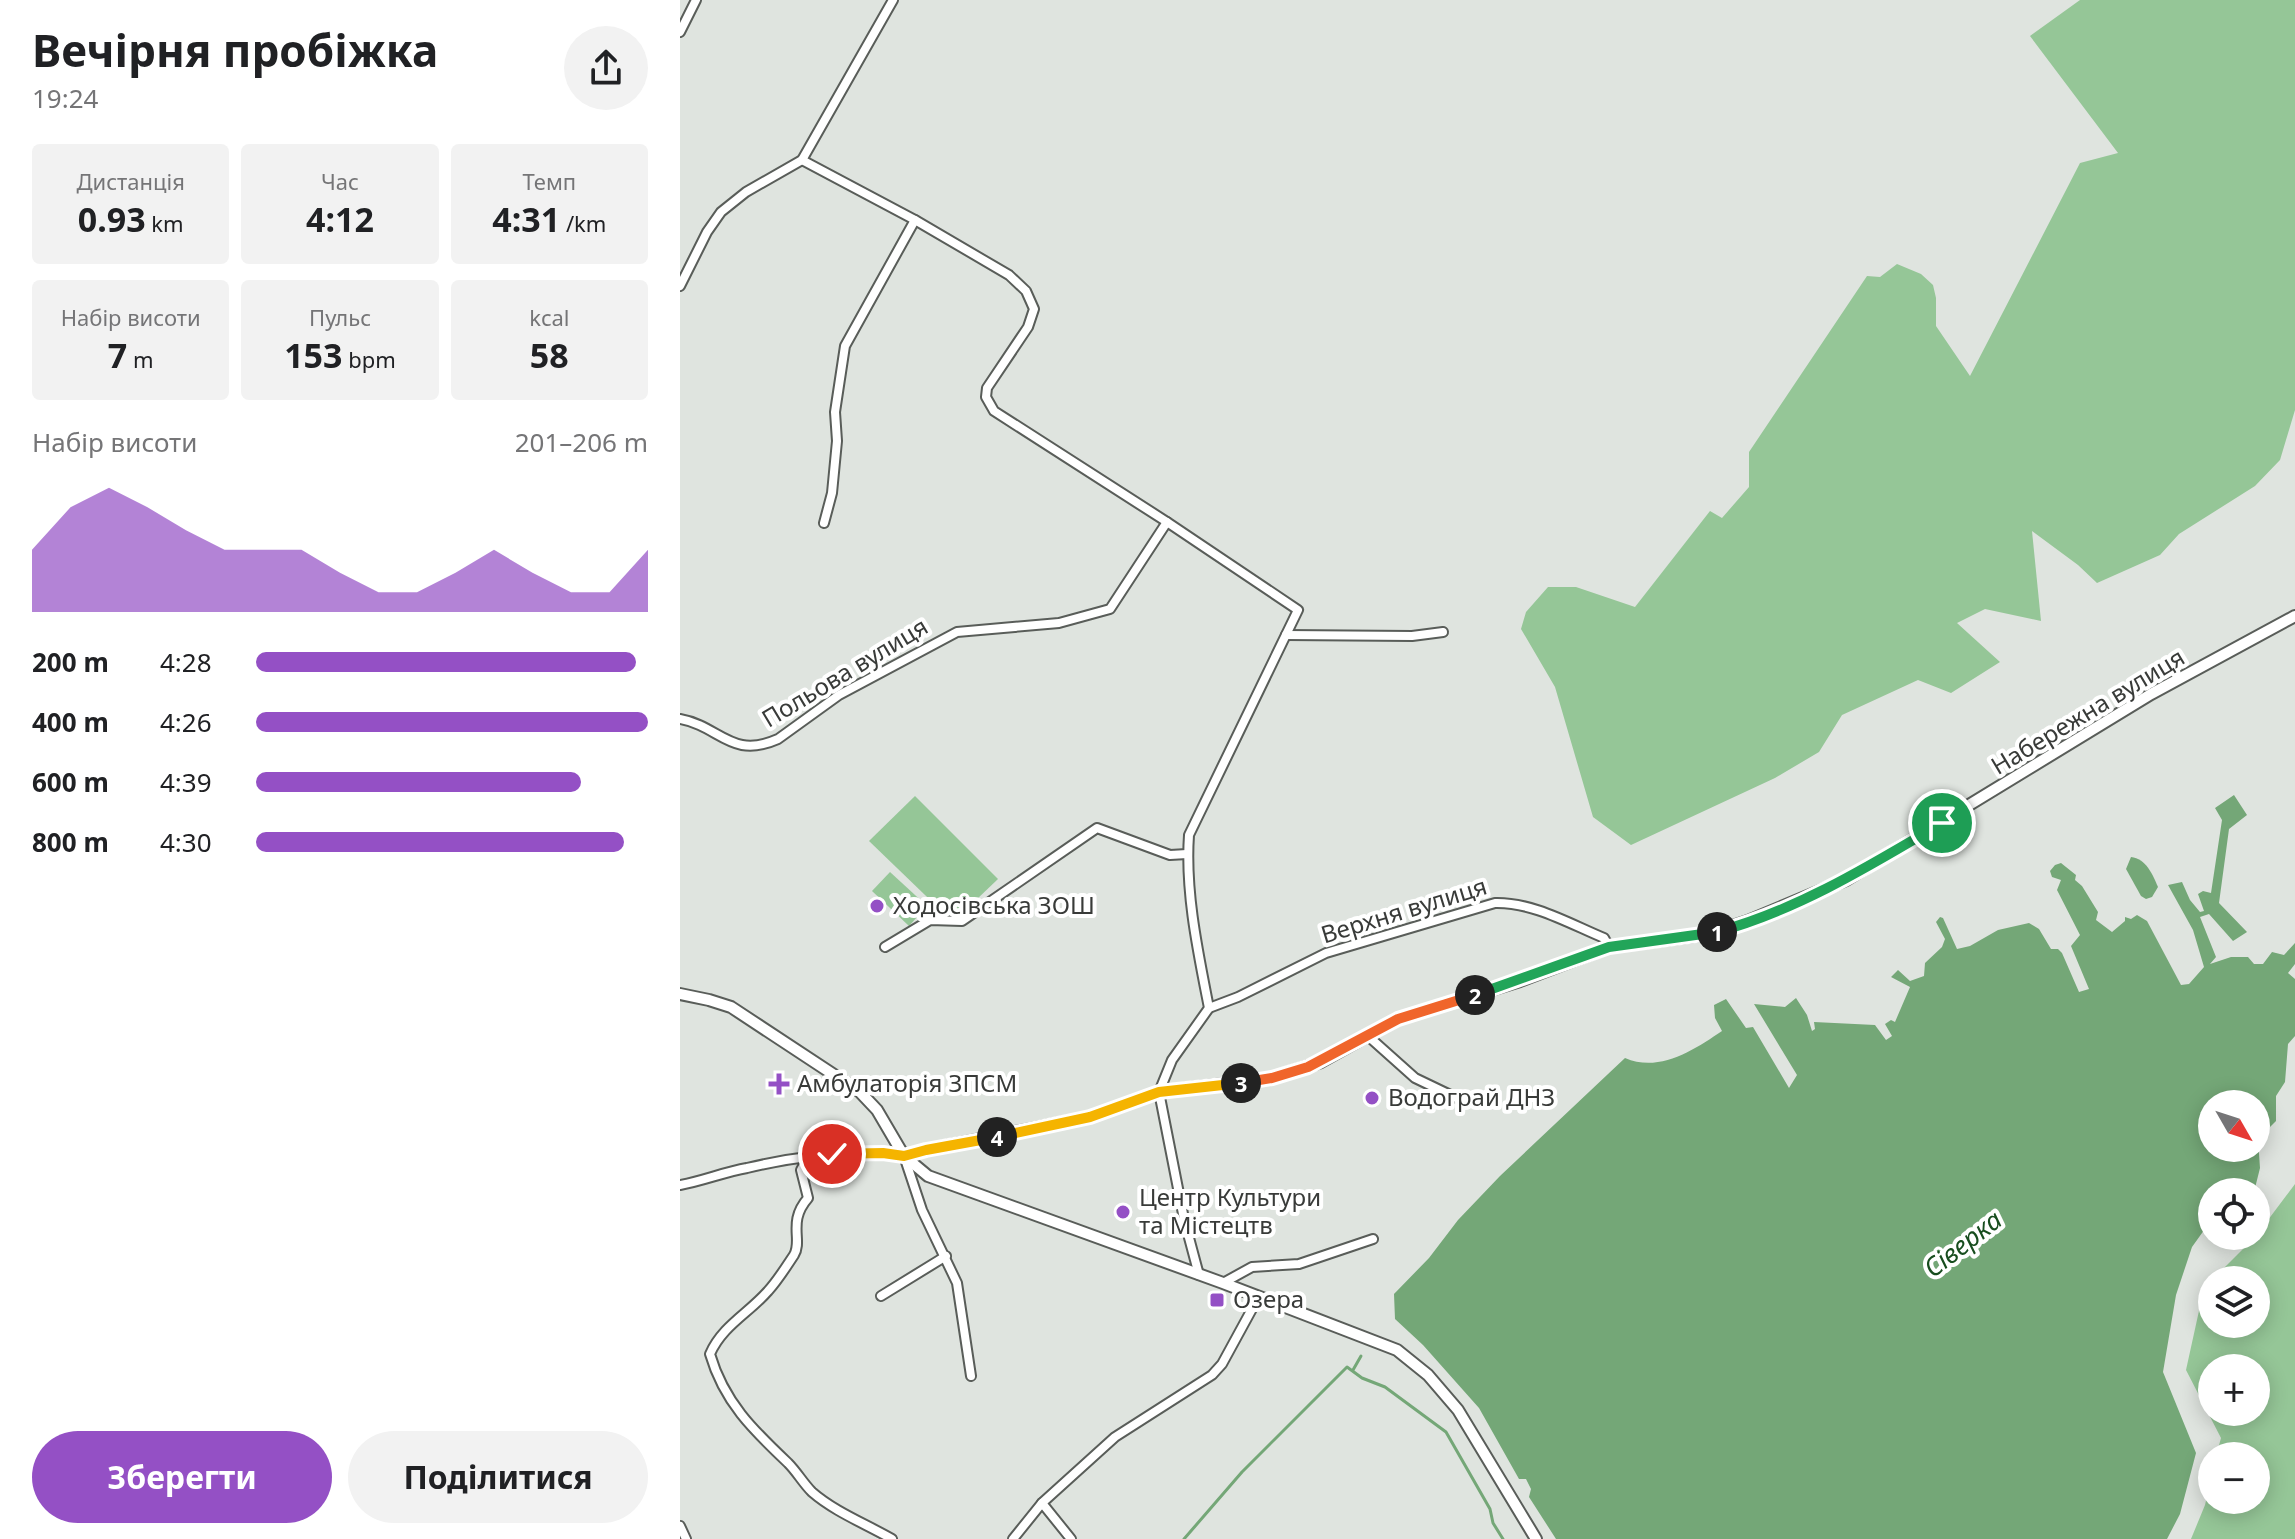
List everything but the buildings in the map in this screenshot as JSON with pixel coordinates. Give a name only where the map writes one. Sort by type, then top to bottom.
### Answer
[{"type":"street","points":[[680,32],[696,0]]},
{"type":"street","points":[[680,286],[707,232],[721,212],[746,192],[802,160],[893,0]]},
{"type":"street","points":[[802,160],[915,220],[1009,275],[1026,291],[1034,309],[1028,327],[987,388],[986,397],[994,411],[1298,610],[1189,835],[1187,854],[1197,950],[1209,1008],[1172,1060],[1159,1092],[1184,1219],[1199,1275]]},
{"type":"street","points":[[824,523],[832,493],[837,441],[835,412],[845,346],[915,220]]},
{"type":"street","name":"Польова вулиця","points":[[680,719],[696,722],[719,738],[736,745],[768,743],[839,695],[957,632],[1059,623],[1110,609],[1167,522]]},
{"type":"street","name":"Набережна вулиця","points":[[904,1156],[1090,1117],[1159,1092],[1272,1078],[1321,1062],[1398,1019],[1520,981],[1609,947],[1709,934],[1729,928],[1846,880],[2151,694],[2295,616]]},
{"type":"street","points":[[1286,635],[1412,636],[1443,632]]},
{"type":"street","points":[[885,947],[930,920],[962,921],[1097,828],[1170,855],[1187,854]]},
{"type":"street","name":"Верхня вулиця","points":[[1209,1008],[1326,953],[1495,903],[1515,903],[1544,913],[1604,938],[1609,947]]},
{"type":"street","points":[[680,994],[731,1007],[850,1085],[877,1110],[904,1156],[922,1210],[946,1256],[961,1301],[971,1376]]},
{"type":"street","points":[[1368,1036],[1415,1078],[1465,1102]]},
{"type":"street","points":[[680,1185],[745,1168],[807,1159],[859,1153],[904,1156],[919,1170],[939,1181],[1223,1283],[1397,1350],[1428,1375],[1458,1410],[1536,1539]]},
{"type":"street","points":[[807,1159],[801,1170],[808,1198],[800,1207],[795,1227],[797,1251],[769,1290],[725,1330],[710,1354],[716,1374],[749,1427],[791,1466],[812,1491],[834,1508],[892,1539]]},
{"type":"street","points":[[1223,1283],[1252,1267],[1299,1264],[1373,1239]]},
{"type":"street","points":[[881,1296],[946,1256]]},
{"type":"street","points":[[1013,1539],[1042,1503],[1115,1437],[1212,1375],[1222,1364],[1258,1298]]},
{"type":"street","points":[[1042,1503],[1071,1539]]},
{"type":"street","points":[[680,1526],[686,1539]]},
{"type":"shaded area","points":[[2080,0],[2295,0],[2295,410],[2280,460],[2255,486],[2179,534],[2160,555],[2097,583],[2032,531],[2041,621],[1985,609],[1957,623],[2000,662],[1951,693],[1918,680],[1842,715],[1819,752],[1775,778],[1631,845],[1593,817],[1555,687],[1521,629],[1526,612],[1548,587],[1576,587],[1635,607],[1710,511],[1722,518],[1749,487],[1749,452],[1867,276],[1880,277],[1897,264],[1921,274],[1933,285],[1936,326],[1970,376],[2080,163],[2118,153],[2030,36]]},
{"type":"shaded area","points":[[915,796],[998,879],[953,922],[869,841]]},
{"type":"shaded area","points":[[890,872],[927,906],[909,926],[872,891]]},
{"type":"shaded area","points":[[2295,1184],[2295,1539],[2191,1539],[2201,1514],[2270,1514],[2270,1442],[2220,1442],[2215,1426],[2270,1426],[2270,1354],[2198,1354],[2198,1393],[2186,1370],[2198,1315],[2198,1338],[2270,1338],[2270,1266],[2226,1266],[2242,1250],[2270,1250],[2270,1217]]},
{"type":"water","name":"Сіверка","points":[[2234,795],[2247,815],[2229,829],[2219,903],[2247,932],[2233,941],[2209,914],[2200,917],[2216,957],[2210,964],[2231,957],[2248,957],[2254,964],[2263,964],[2272,952],[2284,955],[2295,943],[2295,964],[2288,973],[2295,979],[2295,1036],[2288,1044],[2285,1082],[2276,1096],[2276,1121],[2270,1127],[2270,1090],[2198,1090],[2198,1162],[2260,1162],[2260,1168],[2258,1178],[2198,1178],[2198,1239],[2192,1247],[2176,1295],[2163,1372],[2196,1453],[2180,1514],[2167,1539],[1556,1539],[1529,1497],[1531,1489],[1526,1479],[1519,1479],[1479,1408],[1423,1345],[1395,1319],[1394,1294],[1429,1258],[1458,1220],[1625,1058],[1638,1062],[1663,1061],[1688,1052],[1722,1031],[1715,1018],[1714,1005],[1726,999],[1746,1028],[1753,1027],[1789,1088],[1797,1075],[1754,1004],[1785,1007],[1796,998],[1807,1015],[1812,1031],[1815,1029],[1814,1022],[1875,1025],[1886,1040],[1892,1036],[1885,1024],[1891,1020],[1895,1022],[1910,987],[1891,977],[1898,970],[1910,981],[1924,976],[1925,963],[1942,947],[1945,939],[1936,922],[1940,917],[1957,949],[1970,946],[1998,930],[2029,923],[2039,929],[2051,949],[2062,953],[2079,992],[2089,989],[2071,946],[2080,935],[2057,890],[2061,880],[2052,877],[2050,871],[2061,863],[2076,875],[2075,880],[2098,912],[2096,920],[2112,932],[2125,921],[2125,917],[2131,919],[2137,915],[2147,921],[2181,985],[2189,984],[2204,967],[2193,930],[2168,885],[2182,882],[2190,900],[2200,912],[2204,911],[2198,894],[2203,891],[2211,893],[2222,820],[2215,808]]},
{"type":"water","points":[[2131,857],[2145,864],[2153,877],[2158,887],[2152,897],[2146,899],[2141,896],[2126,869]]},
{"type":"waterway","points":[[1353,1370],[1361,1356]]},
{"type":"waterway","points":[[1184,1539],[1242,1472],[1347,1367],[1362,1378],[1385,1387],[1446,1432],[1490,1509],[1493,1523],[1503,1539]]},
{"type":"place","name":"Ходосівська ЗОШ","points":[[877,906]]},
{"type":"place","name":"Амбулаторія ЗПСМ","points":[[779,1084]]},
{"type":"place","name":"Водограй ДНЗ","points":[[1372,1098]]},
{"type":"place","name":"Центр Культури та Містецтв","points":[[1123,1212]]},
{"type":"place","name":"Озера","points":[[1217,1300]]},
{"type":"route","points":[[832,1154],[883,1153],[904,1156],[1090,1117],[1159,1092],[1272,1078],[1334,1055],[1398,1019],[1520,981],[1609,947],[1709,934],[1748,921],[1846,880],[1942,823]]}]
